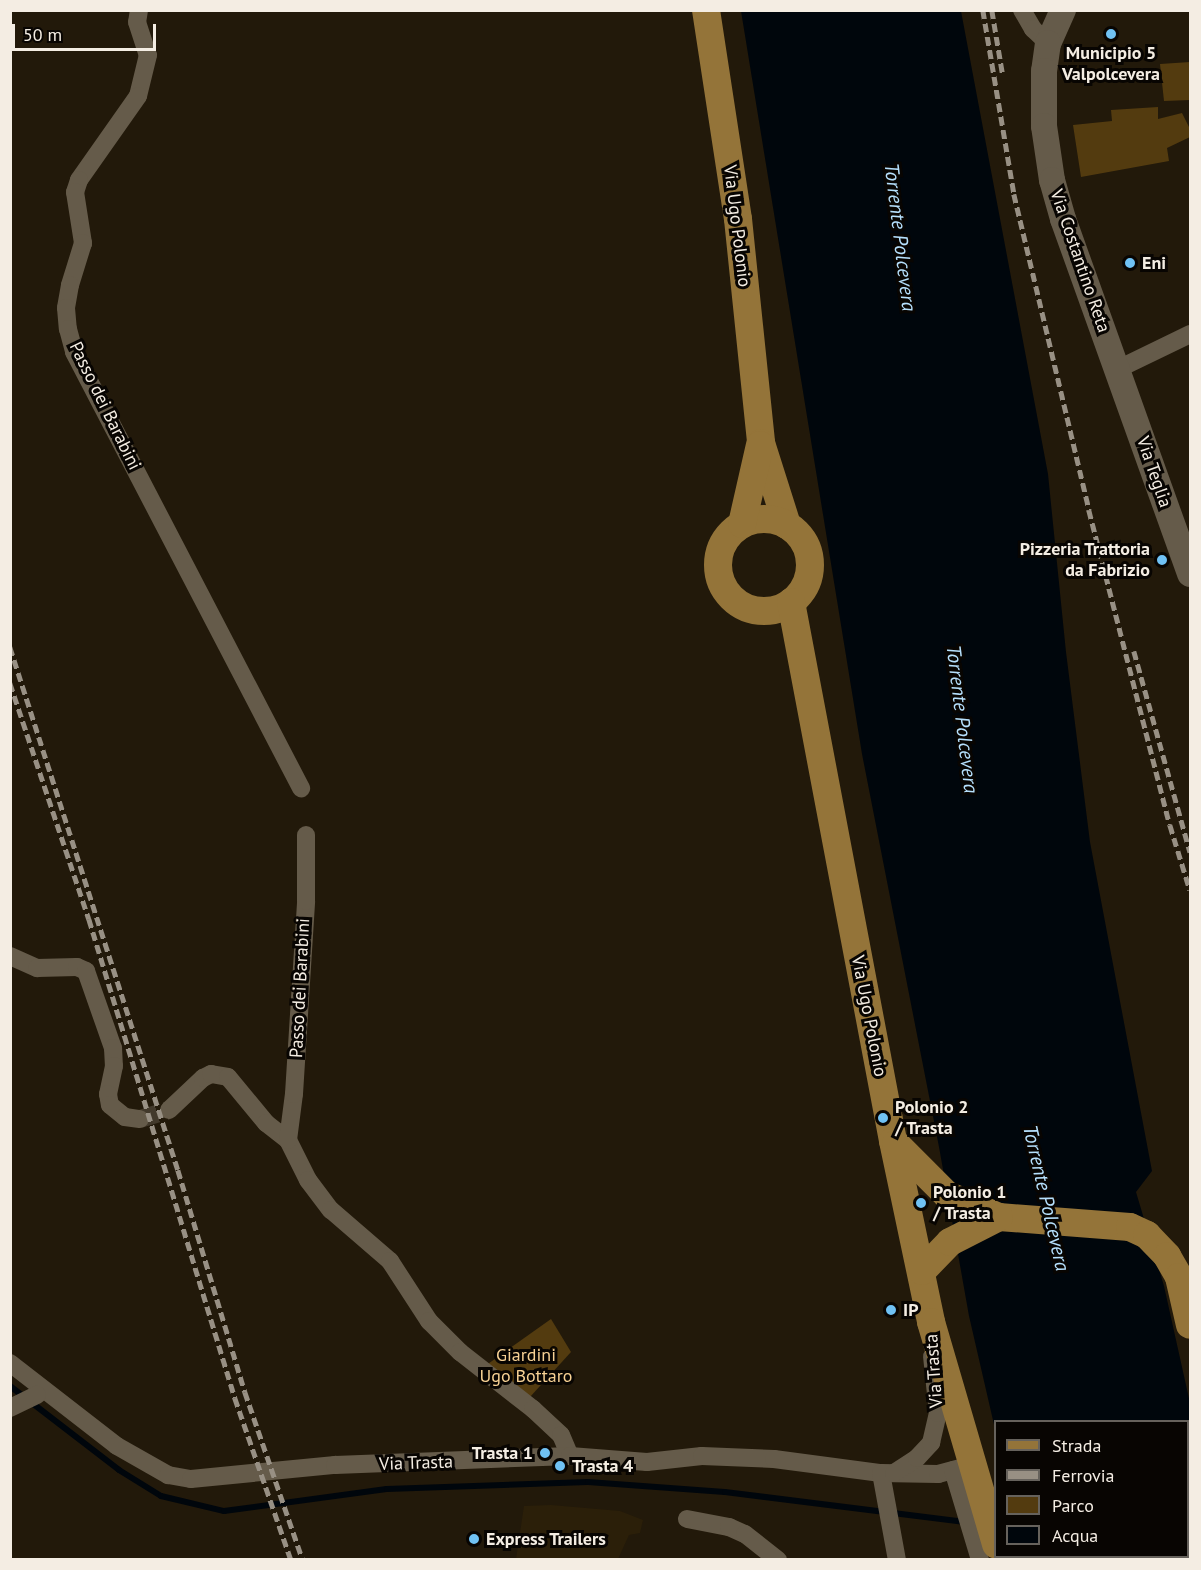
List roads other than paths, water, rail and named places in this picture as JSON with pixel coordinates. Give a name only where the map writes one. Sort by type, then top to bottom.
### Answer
[{"type":"main road","name":"Via Ugo Polonio","points":[[706,10],[738,219],[760,442],[787,525],[803,541],[810,562],[808,578],[802,591],[791,602],[893,1140],[927,1265],[931,1322],[964,1476],[990,1554]]},
{"type":"main road","name":"Via Costantino Reta","points":[[1063,10],[1048,43],[1044,71],[1044,126],[1052,180],[1063,219],[1118,369]]},
{"type":"main road","name":"Via Teglia","points":[[1118,369],[1191,574]]},
{"type":"main road","name":"Via Ugo Polonio","points":[[742,524],[760,442]]},
{"type":"main road","points":[[787,525],[773,519],[759,519],[742,524],[731,532],[722,545],[718,560],[719,575],[724,589],[734,601],[747,608],[763,611],[778,609],[791,602]]},
{"type":"main road","name":"Via Ugo Polonio","points":[[763,611],[802,659]]},
{"type":"main road","points":[[893,1140],[923,1175],[947,1195],[999,1217],[1130,1227],[1147,1235],[1167,1256],[1179,1277],[1191,1325]]},
{"type":"main road","points":[[927,1265],[950,1242],[999,1217]]},
{"type":"street","name":"Passo dei Barabini","points":[[139,10],[137,22],[148,56],[138,96],[79,180],[75,192],[83,243],[70,285],[66,308],[68,329],[74,352],[301,788]]},
{"type":"street","points":[[1022,10],[1033,30],[1048,43]]},
{"type":"street","points":[[1118,369],[1191,334]]},
{"type":"street","name":"Passo dei Barabini","points":[[288,1140],[294,1094],[306,901],[306,835]]},
{"type":"street","points":[[10,956],[37,968],[77,966],[86,971],[113,1048],[114,1066],[108,1094],[110,1105],[125,1118],[140,1119]]},
{"type":"street","points":[[169,1110],[203,1078],[211,1074],[222,1074],[228,1077],[266,1123],[288,1140],[308,1180],[344,1223],[390,1262],[429,1321],[460,1352],[533,1408],[561,1435],[570,1456]]},
{"type":"street","name":"Via Trasta","points":[[886,1477],[917,1458],[931,1443],[938,1413],[931,1322]]},
{"type":"street","name":"Via Trasta","points":[[10,1362],[117,1446],[168,1475],[191,1479],[335,1465],[570,1456],[647,1462],[702,1456],[774,1459],[886,1477],[938,1474],[964,1476]]},
{"type":"street","points":[[10,1408],[37,1395]]},
{"type":"street","points":[[886,1477],[896,1552]]},
{"type":"street","points":[[687,1519],[729,1527],[745,1534],[778,1560]]},
{"type":"water","name":"Torrente Polcevera","points":[[741,11],[961,11],[1048,474],[1066,652],[1090,842],[1152,1171],[1136,1192],[1164,1286],[1190,1403],[1190,1559],[1032,1560],[1031,1558],[1189,1558],[1189,1420],[994,1420],[994,1425],[969,1316],[939,1147],[862,754]]},
{"type":"waterway","points":[[10,1386],[119,1470],[161,1496],[224,1511],[387,1489],[588,1482],[725,1492],[967,1522]]},
{"type":"tunnel","points":[[140,1119],[169,1110]]},
{"type":"railway","points":[[983,10],[1014,194],[1089,510],[1170,825],[1190,890]]},
{"type":"railway","points":[[992,10],[1003,76]]},
{"type":"railway","points":[[10,647],[178,1170],[245,1392],[303,1560]]},
{"type":"railway","points":[[1134,651],[1190,852]]},
{"type":"railway","points":[[10,683],[89,919],[235,1398],[291,1560]]},
{"type":"place","name":"Municipio 5 Valpolcevera","points":[[1111,34]]},
{"type":"place","name":"Eni","points":[[1130,263]]},
{"type":"place","name":"Pizzeria Trattoria da Fabrizio","points":[[1162,560]]},
{"type":"place","name":"Polonio 2 / Trasta","points":[[883,1118]]},
{"type":"place","name":"Polonio 1 / Trasta","points":[[921,1203]]},
{"type":"place","name":"IP","points":[[891,1310]]},
{"type":"place","name":"Trasta 1","points":[[545,1453]]},
{"type":"place","name":"Trasta 4","points":[[560,1466]]},
{"type":"place","name":"Express Trailers","points":[[474,1539]]},
{"type":"park label","name":"Giardini Ugo Bottaro","points":[[526,1366]]}]
